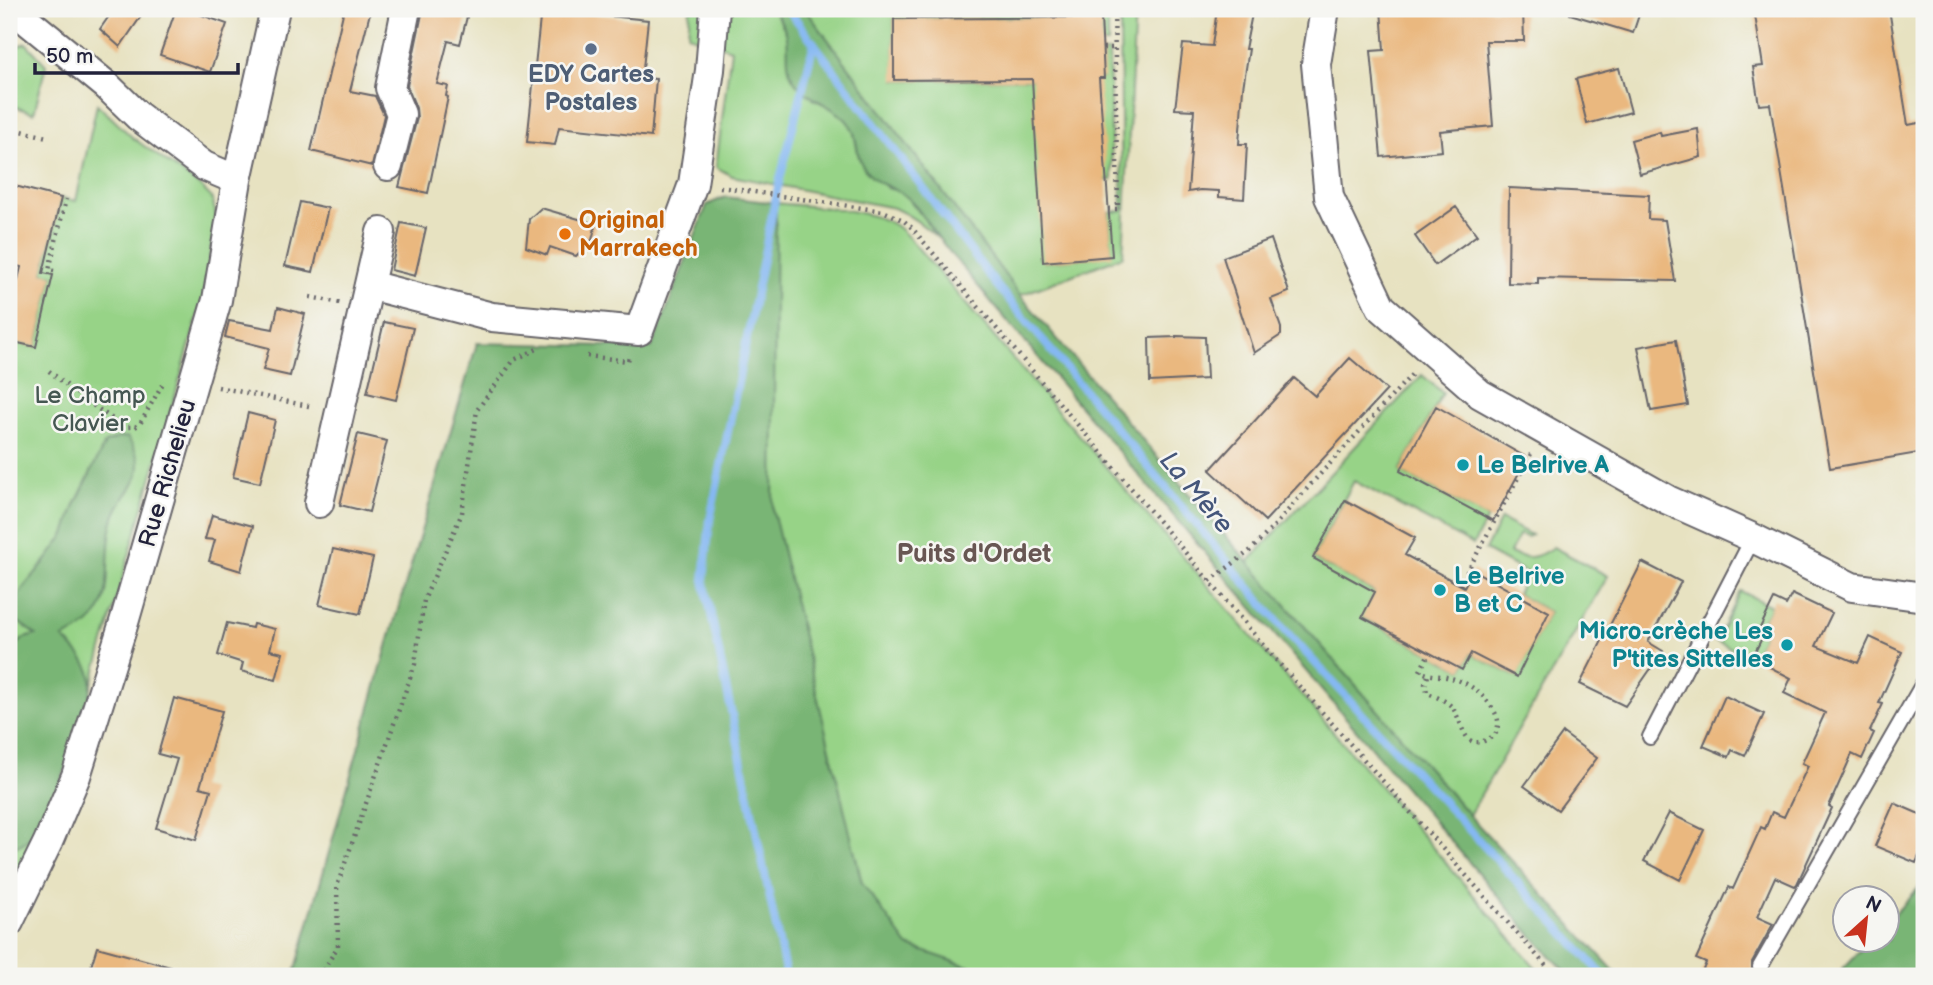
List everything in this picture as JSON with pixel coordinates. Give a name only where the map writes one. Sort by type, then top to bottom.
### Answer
[{"type":"street","points":[[13,9],[106,85],[138,116],[204,166],[237,180]]},
{"type":"street","name":"Rue Richelieu","points":[[9,922],[76,776],[121,632],[217,300],[237,180],[275,9]]},
{"type":"street","points":[[388,166],[401,114],[390,88],[406,9]]},
{"type":"street","points":[[369,285],[492,317],[639,331],[693,184],[710,70],[715,9]]},
{"type":"street","points":[[1325,9],[1316,64],[1329,197],[1381,307],[1480,394],[1668,500],[1852,587],[1924,598]]},
{"type":"street","points":[[319,503],[381,232]]},
{"type":"lane","points":[[1650,737],[1753,538]]},
{"type":"lane","points":[[1760,967],[1924,682]]},
{"type":"path","points":[[945,9],[945,18]]},
{"type":"path","points":[[1108,209],[1118,209],[1114,9]]},
{"type":"path","points":[[1103,48],[1115,48]]},
{"type":"path","points":[[9,128],[47,137]]},
{"type":"path","points":[[693,184],[883,211],[903,220],[912,228],[1269,652],[1555,976]]},
{"type":"path","points":[[54,271],[48,270],[66,199]]},
{"type":"path","points":[[584,356],[628,361],[639,331]]},
{"type":"path","points":[[320,976],[338,946],[337,886],[415,664],[424,600],[462,513],[477,410],[514,360],[537,349],[548,351]]},
{"type":"path","points":[[1210,581],[1251,550],[1433,352]]},
{"type":"path","points":[[49,371],[124,427],[130,428],[140,424],[163,382],[169,378]]},
{"type":"path","points":[[205,384],[341,413]]},
{"type":"path","points":[[1460,585],[1544,430]]},
{"type":"path","points":[[1428,676],[1424,684],[1427,692],[1447,702],[1454,709],[1467,738],[1481,742],[1494,735],[1499,719],[1478,692],[1462,681],[1428,676],[1420,671],[1429,653]]},
{"type":"green space","points":[[690,9],[773,9],[785,29],[813,99],[847,120],[853,129],[859,157],[887,188],[898,191],[909,199],[939,239],[907,214],[894,208],[732,176],[716,167],[731,49],[688,35]]},
{"type":"green space","points":[[773,9],[805,9],[1020,295],[1175,478],[1469,815],[1619,976],[1570,976],[1532,936],[992,303],[913,203],[870,176],[865,170],[859,158],[854,133],[847,121],[805,92],[793,79],[788,64],[786,33]]},
{"type":"green space","points":[[805,9],[940,10],[940,18],[894,19],[895,80],[1103,78],[1103,52],[1109,52],[1112,180],[1106,180],[1044,262],[1111,255],[1109,212],[1122,211],[1120,9],[1135,9],[1123,256],[1020,295]]},
{"type":"green space","points":[[1059,9],[1059,17],[949,18],[948,10]]},
{"type":"green space","points":[[1108,9],[1108,44],[1102,44],[1101,17],[1070,17],[1070,10]]},
{"type":"green space","points":[[26,43],[46,65],[34,113],[9,105],[9,49]]},
{"type":"green space","name":"Le Champ Clavier","points":[[97,104],[133,138],[200,186],[211,197],[216,214],[204,295],[74,747],[9,898],[9,341],[36,347],[53,275],[43,273],[61,198],[76,201]]},
{"type":"green space","points":[[725,197],[776,203],[773,511],[862,883],[908,946],[997,976],[294,976],[388,643],[477,343],[652,347],[707,205]]},
{"type":"green space","points":[[776,203],[869,215],[895,225],[911,240],[1543,976],[294,976],[592,638],[739,215]]},
{"type":"green space","points":[[1422,375],[1443,393],[1400,471],[1488,518],[1473,545],[1354,481],[1313,558],[1375,592],[1363,618],[1462,670],[1471,653],[1516,677],[1549,612],[1517,594],[1527,573],[1485,550],[1501,519],[1531,535],[1527,537],[1519,534],[1510,553],[1532,557],[1553,547],[1608,576],[1469,815],[1248,562]]},
{"type":"green space","points":[[127,437],[136,451],[138,473],[112,524],[108,576],[102,605],[95,617],[82,629],[63,638],[80,655],[90,671],[89,702],[73,752],[47,816],[34,834],[15,847],[9,843],[9,653],[24,638],[36,635],[17,621],[12,608],[23,588],[65,534],[75,505],[105,443]]},
{"type":"green space","points":[[1740,591],[1771,606],[1759,629],[1765,632],[1752,658],[1716,641]]},
{"type":"green space","points":[[1924,882],[1924,976],[1836,976],[1857,954],[1902,954],[1902,906]]},
{"type":"building","points":[[114,9],[146,9],[120,47],[100,29]]},
{"type":"building","points":[[176,9],[185,9],[227,24],[210,72],[160,55]]},
{"type":"building","points":[[344,9],[371,9],[350,91],[375,96],[384,115],[372,166],[311,151]]},
{"type":"building","points":[[423,9],[469,9],[460,44],[448,41],[437,84],[448,86],[448,97],[428,193],[399,187],[417,118],[407,86]]},
{"type":"building","name":"EDY Cartes Postales","points":[[541,9],[648,20],[642,78],[656,79],[651,137],[559,127],[555,145],[527,142]]},
{"type":"building","points":[[1217,9],[1253,9],[1245,49],[1249,49],[1239,144],[1247,144],[1244,199],[1219,197],[1219,191],[1188,192],[1194,110],[1175,109],[1183,44],[1212,46]]},
{"type":"building","points":[[1381,9],[1523,9],[1524,41],[1486,41],[1493,126],[1440,131],[1442,151],[1381,157],[1371,51],[1384,50]]},
{"type":"building","points":[[1571,9],[1641,9],[1633,33],[1570,14]]},
{"type":"building","points":[[1754,9],[1889,9],[1908,125],[1924,122],[1924,452],[1830,468],[1770,104],[1759,105],[1753,67],[1763,66]]},
{"type":"building","points":[[1101,17],[1104,78],[1099,78],[1112,256],[1043,262],[1032,79],[894,80],[894,19]]},
{"type":"building","points":[[1619,68],[1631,112],[1587,124],[1576,79]]},
{"type":"building","points":[[1698,129],[1701,157],[1640,174],[1631,140],[1660,132],[1661,136]]},
{"type":"building","points":[[15,186],[61,198],[43,273],[53,275],[36,347],[9,341],[9,317],[21,267],[9,264],[9,190],[13,191]]},
{"type":"building","points":[[1509,188],[1649,195],[1648,219],[1665,220],[1675,281],[1538,278],[1538,284],[1508,283]]},
{"type":"building","points":[[300,202],[328,208],[313,272],[285,266]]},
{"type":"building","points":[[1456,207],[1477,235],[1435,265],[1415,236]]},
{"type":"building","points":[[541,208],[596,224],[592,240],[576,256],[550,247],[547,255],[526,247],[529,219]]},
{"type":"building","points":[[401,223],[426,228],[415,276],[391,270]]},
{"type":"building","points":[[1271,239],[1289,292],[1271,299],[1281,335],[1254,353],[1223,257]]},
{"type":"building","points":[[278,307],[305,314],[290,376],[263,370],[269,348],[225,337],[229,321],[273,329]]},
{"type":"building","points":[[384,322],[413,328],[396,400],[367,393]]},
{"type":"building","points":[[1205,337],[1207,379],[1150,382],[1149,338]]},
{"type":"building","points":[[1676,340],[1688,405],[1651,411],[1638,347]]},
{"type":"building","points":[[1350,358],[1387,390],[1265,521],[1210,470],[1294,378],[1315,396]]},
{"type":"building","name":"Le Belrive A","points":[[1436,406],[1527,458],[1493,521],[1400,471]]},
{"type":"building","points":[[248,413],[275,420],[260,483],[233,477]]},
{"type":"building","points":[[358,434],[387,441],[369,512],[340,505]]},
{"type":"building","name":"Le Belrive B et C","points":[[1345,500],[1415,538],[1405,555],[1464,587],[1473,570],[1549,612],[1517,677],[1471,653],[1462,670],[1362,617],[1375,592],[1313,558]]},
{"type":"building","points":[[212,515],[253,526],[241,571],[209,561],[215,540],[205,539]]},
{"type":"building","points":[[333,549],[373,558],[360,614],[319,605]]},
{"type":"building","points":[[1642,562],[1681,582],[1648,642],[1663,651],[1625,706],[1580,684]]},
{"type":"building","points":[[1792,594],[1832,613],[1816,646],[1858,663],[1870,637],[1902,652],[1879,703],[1883,704],[1870,731],[1874,733],[1862,759],[1852,754],[1829,806],[1832,808],[1797,884],[1795,886],[1775,877],[1757,917],[1773,924],[1752,962],[1750,976],[1700,976],[1706,963],[1696,959],[1729,887],[1733,889],[1761,827],[1765,829],[1772,812],[1784,817],[1808,766],[1802,763],[1825,713],[1784,693],[1791,678],[1752,658],[1765,632],[1759,630],[1774,599],[1786,605]]},
{"type":"building","points":[[227,623],[252,628],[253,624],[275,629],[270,650],[283,653],[276,680],[241,671],[243,663],[218,655]]},
{"type":"building","points":[[1725,696],[1764,714],[1745,756],[1732,750],[1729,757],[1703,746]]},
{"type":"building","points":[[174,698],[222,711],[200,787],[211,790],[196,840],[156,828],[177,759],[158,754]]},
{"type":"building","points":[[1563,733],[1597,758],[1558,810],[1524,786]]},
{"type":"building","points":[[1894,803],[1924,816],[1924,844],[1916,863],[1875,846]]},
{"type":"building","points":[[1669,813],[1704,830],[1680,880],[1644,861]]},
{"type":"building","points":[[97,947],[178,969],[177,976],[88,976]]},
{"type":"waterway","name":"La Mère","points":[[788,9],[994,282],[1283,628],[1604,976]]},
{"type":"waterway","points":[[786,976],[704,580],[710,520],[776,195],[814,43]]},
{"type":"place","name":"EDY Cartes Postales","points":[[591,49]]},
{"type":"place","name":"Original Marrakech","points":[[565,234]]},
{"type":"place","name":"Le Belrive A","points":[[1463,465]]},
{"type":"place","name":"Le Belrive B et C","points":[[1440,590]]},
{"type":"place","name":"Micro-crèche Les P'tites Sittelles","points":[[1787,645]]},
{"type":"district","name":"Puits d'Ordet","points":[[974,553]]}]
